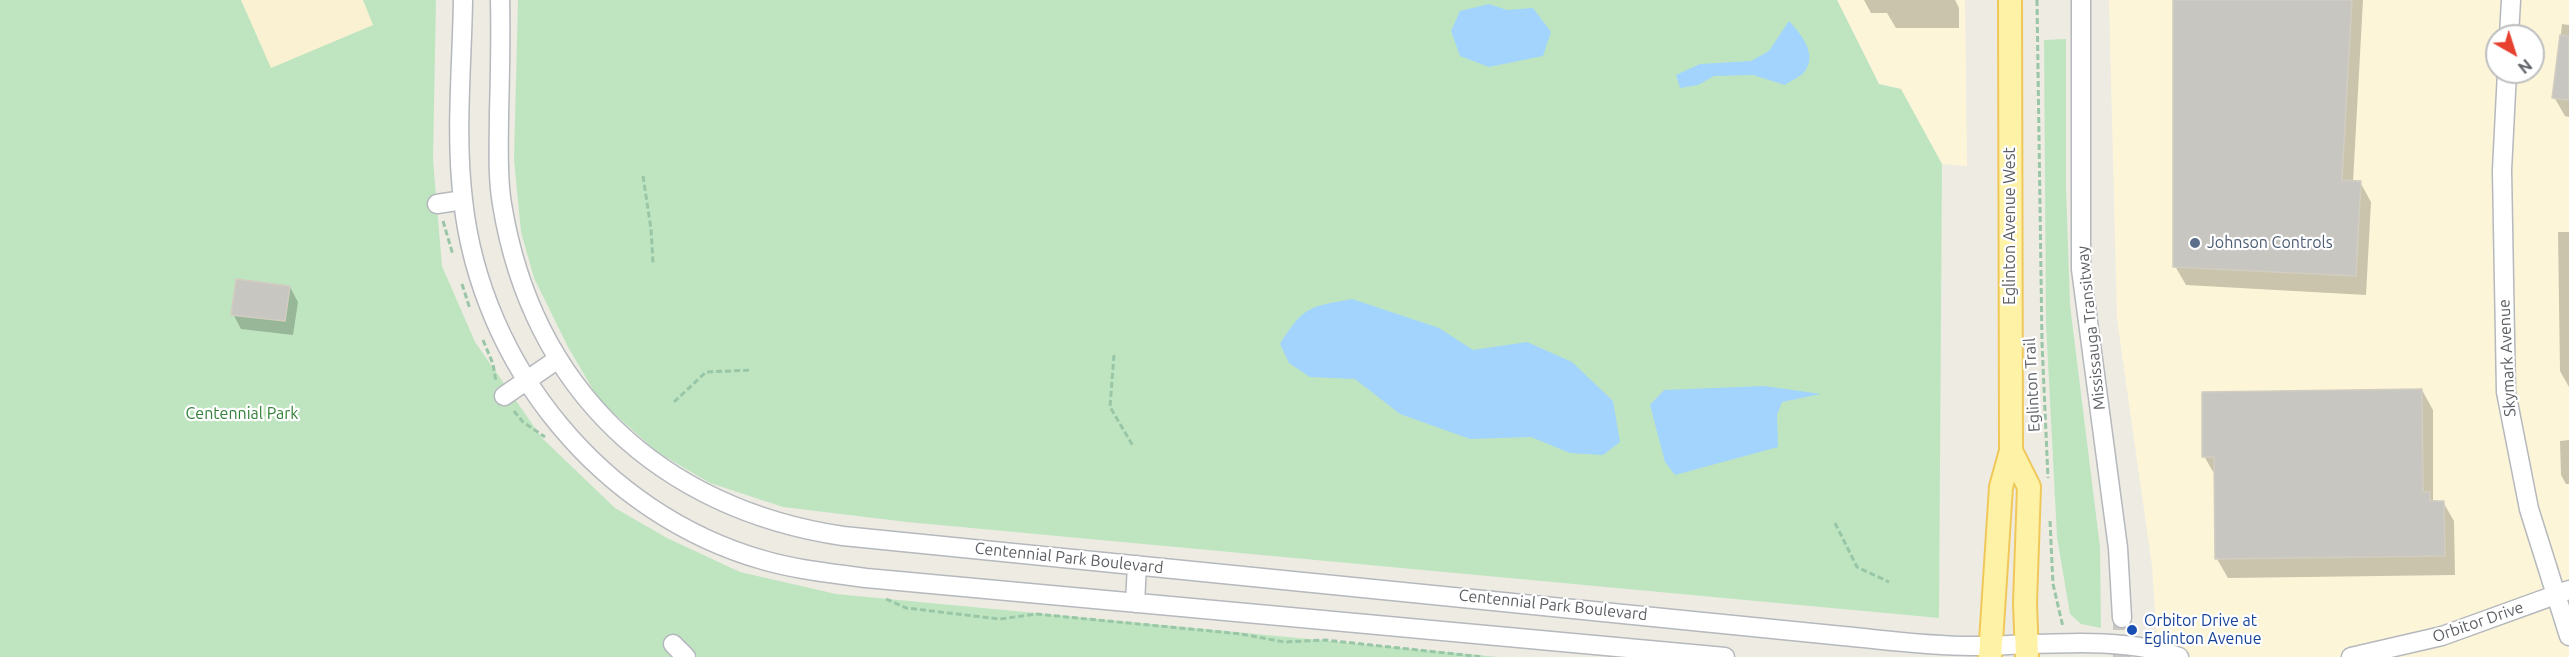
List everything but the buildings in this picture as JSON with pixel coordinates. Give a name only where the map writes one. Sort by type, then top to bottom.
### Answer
[{"type":"main road","name":"Eglinton Avenue West","points":[[2009,650],[2001,487],[2011,451],[2010,0]]},
{"type":"main road","name":"Eglinton Avenue West","points":[[2009,650],[2025,603],[2029,486],[2011,451]]},
{"type":"street","points":[[463,0],[463,200],[483,286],[495,319],[526,381],[574,444],[670,529],[801,570],[1725,657]]},
{"type":"street","name":"Centennial Park Boulevard","points":[[500,0],[501,203],[518,272],[530,305],[558,359],[580,391],[630,443],[689,486],[753,516],[784,526],[843,536],[1843,636],[2009,650]]},
{"type":"street","name":"Mississauga Transitway","points":[[2081,0],[2082,269],[2118,548],[2122,618]]},
{"type":"street","points":[[2510,24],[2511,0]]},
{"type":"street","name":"Skymark Avenue","points":[[2506,84],[2502,170],[2506,392],[2529,509],[2563,592],[2569,636]]},
{"type":"street","points":[[437,204],[463,200]]},
{"type":"street","points":[[504,396],[558,359]]},
{"type":"street","points":[[1135,603],[1137,565]]},
{"type":"street","name":"Orbitor Drive","points":[[2351,657],[2442,636],[2563,592]]},
{"type":"street","points":[[674,644],[686,657]]},
{"type":"street","points":[[2009,650],[2155,648],[2179,657]]},
{"type":"path","name":"Eglinton Trail","points":[[2037,0],[2042,343],[2048,481]]},
{"type":"path","points":[[643,176],[651,229],[653,264]]},
{"type":"path","points":[[1114,355],[1110,407],[1133,446]]},
{"type":"path","points":[[674,402],[706,372],[752,370]]},
{"type":"path","points":[[2049,515],[2053,584],[2061,623]]},
{"type":"path","points":[[1834,524],[1857,567],[1889,582]]},
{"type":"path","points":[[1115,623],[1284,642],[1324,640],[1483,657]]},
{"type":"shaded area","points":[[1837,0],[1965,0],[1967,166],[1942,164],[1901,89],[1879,84]]},
{"type":"shaded area","points":[[2109,0],[2569,0],[2569,657],[2158,657],[2152,566],[2117,319]]},
{"type":"green space","name":"Centennial Park","points":[[0,0],[436,0],[433,160],[442,266],[475,342],[542,438],[615,508],[667,538],[740,572],[836,594],[1498,657],[0,657]]},
{"type":"green space","points":[[518,0],[1837,0],[1879,84],[1901,89],[1942,164],[1939,618],[907,522],[783,507],[710,483],[657,452],[599,400],[568,347],[534,278],[521,232],[514,160]]},
{"type":"green space","points":[[2066,39],[2066,186],[2070,305],[2100,547],[2101,628],[2081,624],[2070,614],[2057,537],[2046,323],[2044,40]]},
{"type":"sand","points":[[241,0],[363,0],[373,25],[271,68]]},
{"type":"water","points":[[1489,4],[1507,10],[1533,8],[1551,32],[1543,56],[1489,67],[1460,56],[1451,31],[1460,11]]},
{"type":"water","points":[[1789,21],[1806,44],[1810,58],[1805,71],[1785,85],[1753,75],[1714,76],[1698,85],[1680,88],[1676,75],[1700,64],[1751,61],[1769,51]]},
{"type":"water","points":[[1352,299],[1439,328],[1473,350],[1527,342],[1572,362],[1613,401],[1620,442],[1603,455],[1570,453],[1531,437],[1470,439],[1400,414],[1355,379],[1310,377],[1289,363],[1280,344],[1295,322],[1309,310]]},
{"type":"water","points":[[1764,386],[1821,394],[1782,402],[1777,415],[1778,447],[1675,475],[1665,462],[1650,405],[1664,390]]},
{"type":"tunnel","points":[[2122,618],[2122,657]]},
{"type":"place","name":"Johnson Controls","points":[[2195,243]]},
{"type":"place","name":"Orbitor Drive at Eglinton Avenue","points":[[2132,630]]}]
